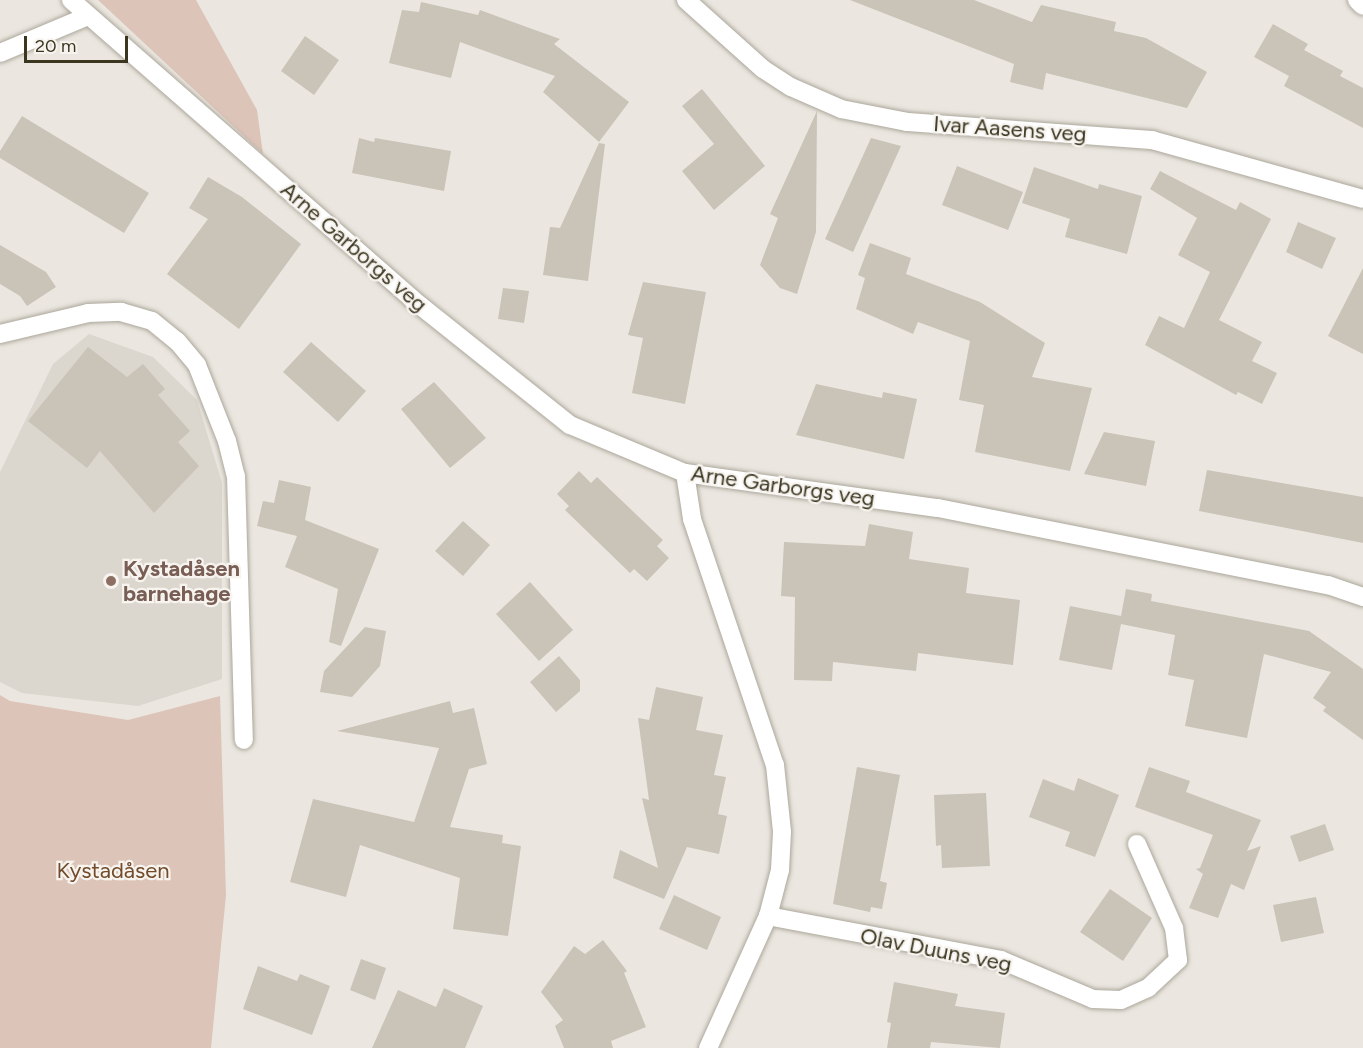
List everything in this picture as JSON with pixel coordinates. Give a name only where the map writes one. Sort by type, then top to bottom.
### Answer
[{"type":"street","name":"Arne Garborgs veg","points":[[71,0],[412,299],[561,418],[684,472],[938,508],[1328,585],[1363,597]]},
{"type":"street","name":"Ivar Aasens veg","points":[[686,0],[763,69],[817,100],[851,112],[907,122],[1162,141],[1363,199]]},
{"type":"street","points":[[1357,0],[1363,6]]},
{"type":"street","points":[[0,53],[88,16]]},
{"type":"street","points":[[0,334],[88,313],[121,312],[152,321],[177,341],[197,365],[227,441],[236,476],[244,740]]},
{"type":"street","points":[[684,472],[693,519],[775,765],[782,831],[780,870],[768,916],[708,1048]]},
{"type":"street","name":"Olav Duuns veg","points":[[768,916],[1001,960],[1093,999],[1121,1000],[1148,988],[1178,960],[1174,928],[1137,844]]},
{"type":"shaded area","name":"Kystadåsen barnehage","points":[[89,334],[153,357],[197,400],[222,483],[222,679],[138,706],[22,693],[0,682],[0,472],[53,364]]},
{"type":"green space","points":[[98,0],[196,0],[257,110],[263,154]]},
{"type":"green space","name":"Kystadåsen","points":[[0,695],[10,701],[128,720],[220,696],[226,895],[211,1048],[0,1048]]},
{"type":"building","points":[[850,0],[974,0],[1032,22],[1041,5],[1116,22],[1114,31],[1146,38],[1207,72],[1187,108],[1046,73],[1043,90],[1010,82],[1014,64]]},
{"type":"building","points":[[421,2],[478,15],[480,10],[560,39],[554,44],[629,102],[599,142],[543,92],[555,76],[460,42],[451,78],[389,63],[402,10],[419,12]]},
{"type":"building","points":[[1273,24],[1308,44],[1304,50],[1343,71],[1340,76],[1363,88],[1363,128],[1284,86],[1289,76],[1254,57]]},
{"type":"building","points":[[305,36],[339,60],[314,95],[281,71]]},
{"type":"building","points":[[702,89],[765,166],[714,210],[682,171],[714,144],[682,106]]},
{"type":"building","points":[[817,111],[816,232],[797,294],[780,288],[760,265],[778,218],[770,214]]},
{"type":"building","points":[[22,116],[149,193],[124,233],[0,158],[0,151]]},
{"type":"building","points":[[359,138],[374,142],[375,138],[451,151],[444,191],[352,173]]},
{"type":"building","points":[[871,138],[901,146],[853,252],[825,239]]},
{"type":"building","points":[[599,143],[605,144],[588,281],[543,275],[550,227],[560,228]]},
{"type":"building","points":[[957,166],[1023,192],[1008,230],[942,205]]},
{"type":"building","points":[[1034,167],[1098,189],[1099,184],[1142,196],[1127,254],[1065,237],[1070,219],[1022,203]]},
{"type":"building","points":[[1160,171],[1236,210],[1240,202],[1271,219],[1219,320],[1262,342],[1252,361],[1277,373],[1262,404],[1238,392],[1236,395],[1145,345],[1159,316],[1184,328],[1210,272],[1178,255],[1197,218],[1150,189]]},
{"type":"building","points":[[208,177],[242,197],[301,244],[239,329],[167,274],[208,219],[189,208]]},
{"type":"building","points":[[1298,222],[1336,238],[1322,269],[1286,252]]},
{"type":"building","points":[[870,243],[911,258],[906,274],[980,302],[1045,343],[1032,377],[1092,388],[1070,471],[975,452],[984,405],[959,400],[970,341],[918,322],[913,334],[856,309],[865,278],[858,275]]},
{"type":"building","points":[[0,245],[46,272],[56,287],[27,306],[20,296],[0,284]]},
{"type":"building","points":[[1363,268],[1363,354],[1328,336]]},
{"type":"building","points":[[643,282],[706,292],[685,404],[632,393],[643,338],[628,335]]},
{"type":"building","points":[[503,288],[529,291],[524,323],[498,319]]},
{"type":"building","points":[[311,342],[366,391],[338,422],[283,372]]},
{"type":"building","points":[[88,347],[127,377],[143,364],[165,389],[158,395],[190,431],[178,442],[199,466],[154,513],[100,451],[87,468],[28,421]]},
{"type":"building","points":[[434,382],[486,438],[450,468],[401,409]]},
{"type":"building","points":[[816,384],[882,398],[883,392],[917,399],[904,459],[796,435]]},
{"type":"building","points":[[1104,432],[1155,441],[1146,486],[1084,474]]},
{"type":"building","points":[[1207,470],[1363,497],[1363,543],[1199,511]]},
{"type":"building","points":[[579,471],[591,483],[597,477],[663,540],[657,546],[669,558],[647,581],[634,569],[630,573],[565,510],[569,506],[557,494]]},
{"type":"building","points":[[279,480],[311,487],[305,520],[379,549],[341,646],[329,642],[338,589],[285,567],[297,536],[257,526],[263,501],[274,503]]},
{"type":"building","points":[[463,521],[490,545],[463,576],[435,551]]},
{"type":"building","points":[[869,524],[913,532],[909,559],[969,568],[966,593],[1020,600],[1013,665],[918,653],[916,671],[833,662],[832,681],[794,680],[795,597],[781,596],[784,542],[865,546]]},
{"type":"building","points":[[530,582],[573,630],[539,661],[496,614]]},
{"type":"building","points":[[1126,589],[1152,594],[1151,601],[1309,631],[1363,669],[1363,740],[1323,711],[1326,707],[1313,698],[1331,672],[1264,654],[1247,738],[1185,726],[1194,680],[1168,675],[1175,635],[1121,624],[1112,670],[1059,660],[1070,606],[1121,616]]},
{"type":"building","points":[[365,627],[386,631],[380,666],[352,697],[320,692],[324,671]]},
{"type":"building","points":[[559,656],[580,680],[580,691],[556,712],[530,682]]},
{"type":"building","points":[[656,687],[703,697],[696,730],[723,735],[714,775],[726,777],[718,814],[727,816],[719,854],[687,847],[664,899],[613,878],[620,850],[658,868],[642,798],[649,800],[638,718],[649,720]]},
{"type":"building","points":[[450,701],[453,713],[474,708],[487,764],[469,769],[450,827],[503,835],[502,843],[521,846],[508,936],[453,929],[460,878],[360,845],[346,897],[290,882],[313,799],[414,822],[439,748],[337,731]]},
{"type":"building","points":[[857,767],[900,775],[880,881],[887,883],[882,909],[871,907],[870,912],[833,904]]},
{"type":"building","points":[[1149,767],[1190,781],[1186,792],[1261,820],[1247,851],[1261,846],[1244,890],[1231,884],[1218,918],[1189,908],[1203,874],[1196,869],[1200,868],[1213,835],[1135,807]]},
{"type":"building","points":[[1078,778],[1119,795],[1095,857],[1065,846],[1070,832],[1029,817],[1043,779],[1074,791]]},
{"type":"building","points":[[986,793],[990,866],[942,868],[941,845],[936,846],[934,795]]},
{"type":"building","points":[[1325,824],[1334,850],[1299,862],[1290,836]]},
{"type":"building","points":[[1110,889],[1152,918],[1123,961],[1080,932]]},
{"type":"building","points":[[674,895],[721,917],[707,950],[659,929]]},
{"type":"building","points":[[1316,897],[1324,933],[1281,942],[1273,905]]},
{"type":"building","points":[[603,940],[627,971],[624,973],[646,1027],[611,1041],[613,1048],[564,1048],[555,1026],[563,1020],[541,992],[574,946],[585,954]]},
{"type":"building","points":[[361,959],[386,968],[375,1000],[350,990]]},
{"type":"building","points":[[258,966],[297,981],[300,974],[330,986],[312,1035],[243,1009]]},
{"type":"building","points":[[894,982],[958,994],[955,1006],[1005,1013],[1000,1048],[931,1042],[930,1048],[887,1048],[891,1023],[887,1022]]},
{"type":"building","points":[[444,988],[483,1006],[465,1048],[372,1048],[398,990],[436,1007]]},
{"type":"place","name":"Kystadåsen barnehage","points":[[111,581]]}]
